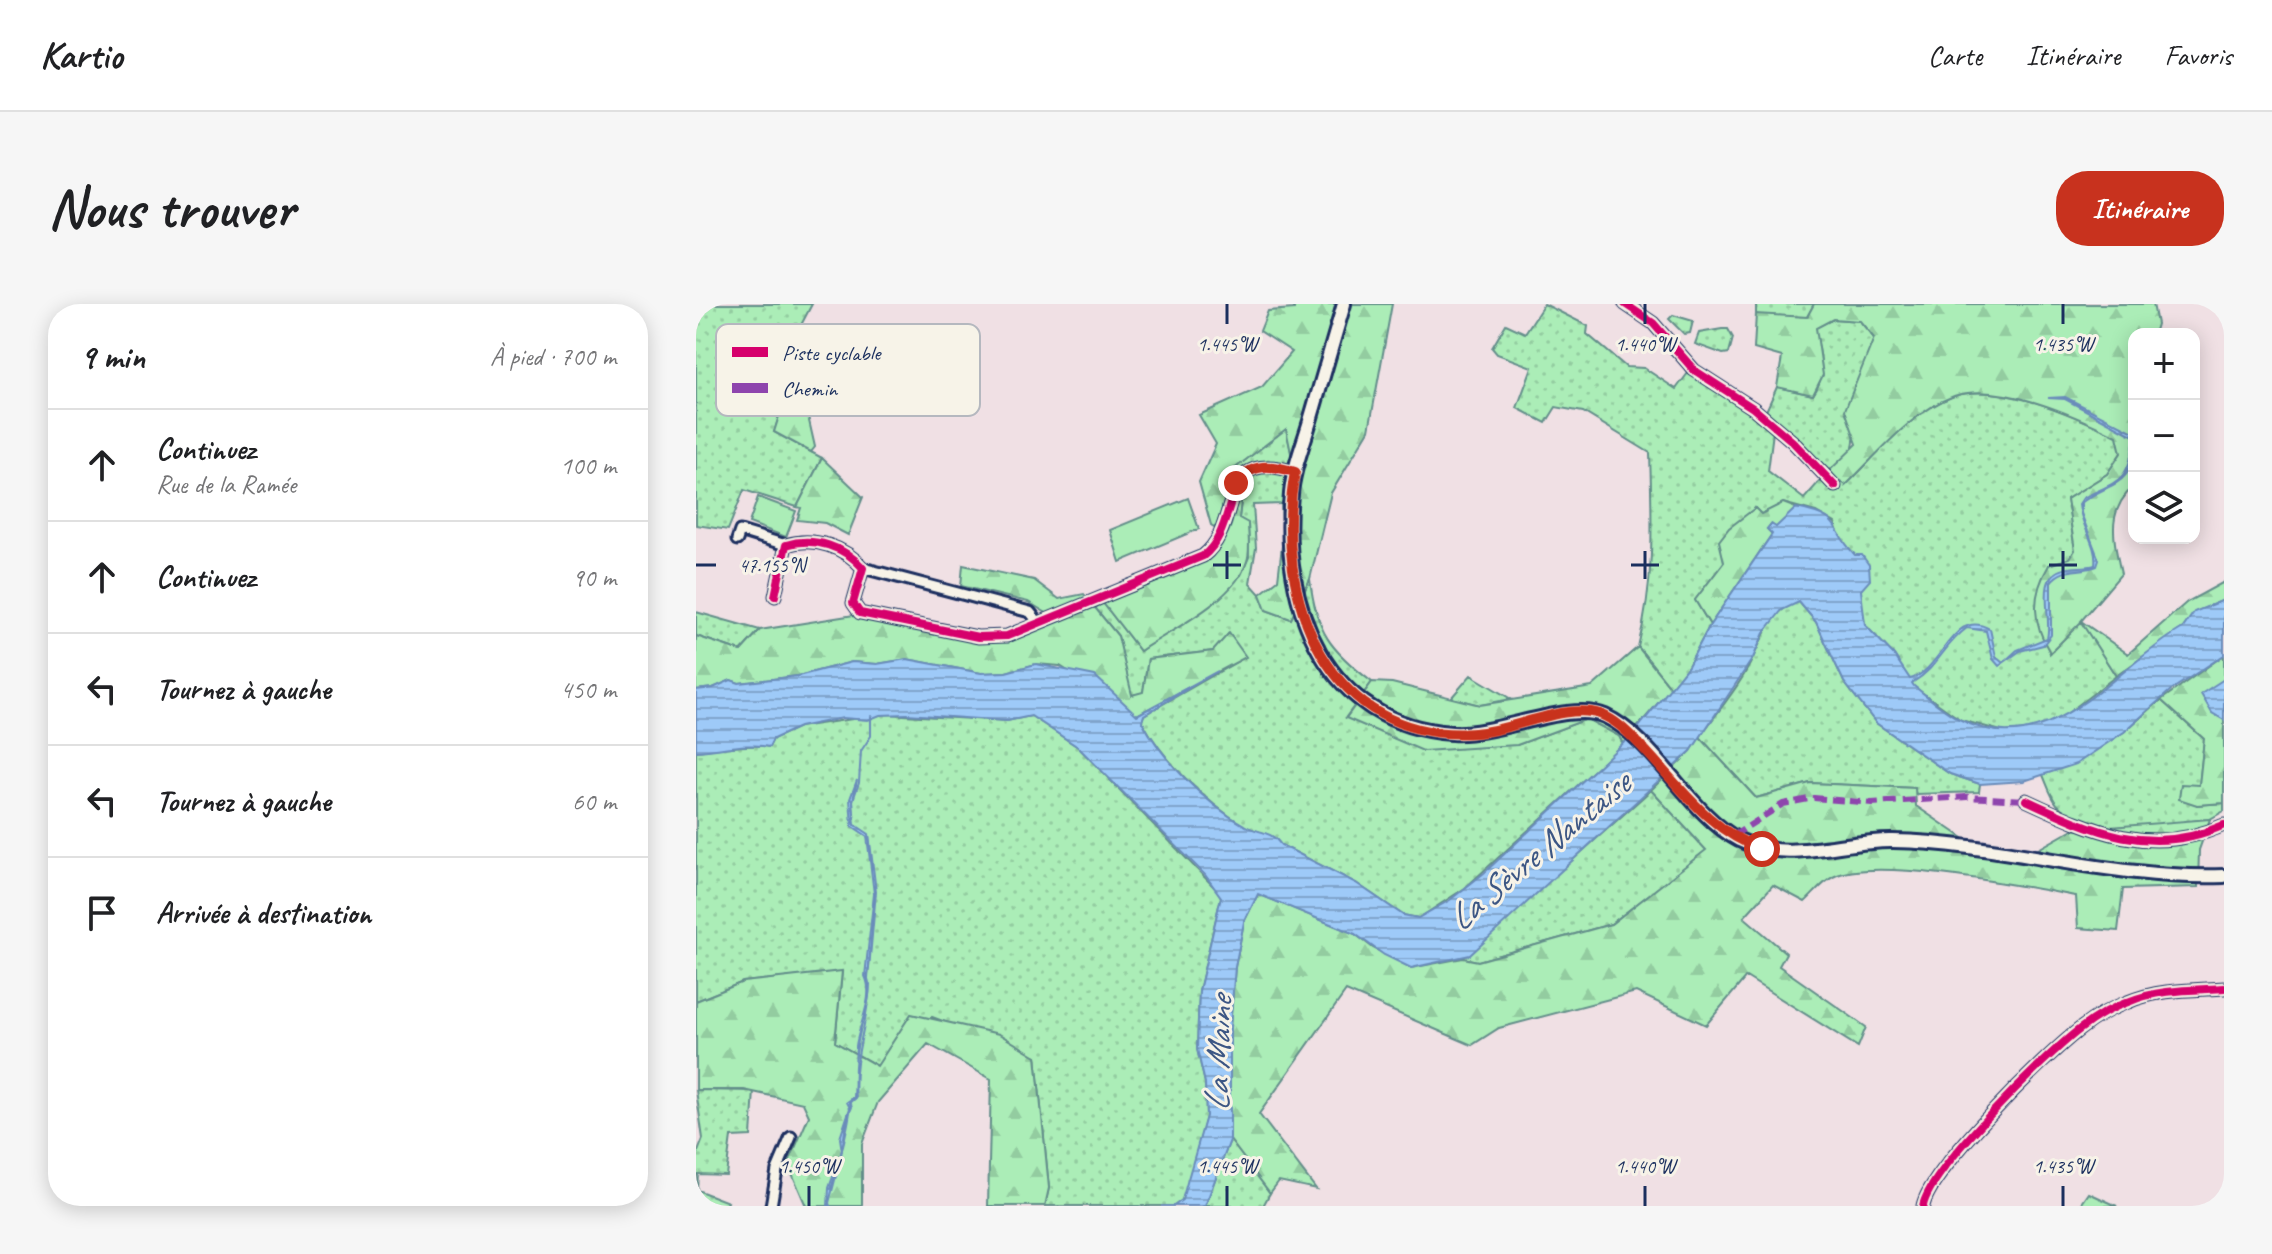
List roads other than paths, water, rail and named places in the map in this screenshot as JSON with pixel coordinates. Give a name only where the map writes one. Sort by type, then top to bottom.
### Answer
[{"type":"main road","points":[[1344,304],[1295,472],[1290,517],[1300,611],[1319,654],[1332,673],[1357,698],[1394,720],[1439,732],[1493,731],[1580,711],[1600,714],[1623,728],[1722,828],[1741,841],[1772,850],[1900,841],[2133,872],[2224,876]]},
{"type":"street","points":[[1625,304],[1653,323],[1694,370],[1753,408],[1792,441],[1835,486]]},
{"type":"street","points":[[863,568],[853,603],[860,613],[992,639],[1203,556],[1219,540],[1232,493],[1242,475],[1263,466],[1295,472]]},
{"type":"street","points":[[737,540],[740,531],[786,545],[800,540],[848,551],[863,568],[1030,612],[1039,623]]},
{"type":"street","points":[[775,596],[786,545]]},
{"type":"street","points":[[2026,800],[2084,828],[2123,838],[2198,837],[2224,825]]},
{"type":"street","points":[[1923,1206],[1935,1178],[2011,1095],[2081,1028],[2129,1001],[2157,992],[2224,988]]},
{"type":"street","points":[[771,1206],[777,1170],[791,1137]]},
{"type":"water","points":[[2065,397],[2128,429],[2128,433],[2065,399],[2048,398]]},
{"type":"water","points":[[2128,466],[2125,476],[2118,482],[2081,503],[2081,513],[2099,560],[2097,566],[2066,572],[2051,582],[2051,635],[2043,645],[2020,651],[1999,666],[1993,659],[1986,631],[1967,628],[1929,670],[1912,683],[1947,712],[1992,730],[2022,730],[2051,721],[2078,706],[2183,628],[2194,612],[2224,600],[2224,655],[2171,690],[2124,732],[2076,764],[2024,781],[1980,784],[1950,774],[1876,723],[1844,682],[1816,622],[1799,602],[1782,610],[1764,633],[1753,658],[1691,751],[1470,955],[1411,968],[1384,955],[1355,934],[1258,894],[1244,922],[1235,967],[1230,1027],[1230,1140],[1205,1206],[1174,1206],[1182,1200],[1206,1116],[1205,1083],[1197,1049],[1199,991],[1221,897],[1205,875],[1078,747],[1031,716],[1007,721],[907,714],[880,715],[868,720],[843,718],[799,727],[773,739],[769,747],[696,751],[696,690],[713,688],[731,680],[739,683],[798,676],[852,662],[877,664],[907,659],[981,673],[1006,672],[1036,664],[1095,676],[1137,715],[1218,671],[1144,715],[1142,721],[1173,765],[1200,793],[1229,816],[1249,828],[1269,834],[1281,845],[1356,883],[1403,915],[1418,918],[1450,900],[1484,873],[1634,733],[1688,666],[1710,625],[1772,534],[1767,529],[1771,524],[1776,527],[1796,508],[1829,519],[1846,545],[1855,555],[1862,555],[1869,565],[1870,580],[1861,590],[1865,625],[1894,655],[1910,679],[1931,664],[1966,626],[1977,624],[1990,629],[1996,657],[2003,663],[2017,650],[2047,638],[2046,599],[2050,580],[2055,573],[2068,568],[2095,565],[2094,550],[2082,520],[2079,504],[2083,498],[2119,479]]},
{"type":"water","points":[[2224,679],[2224,720],[2212,713],[2201,694]]},
{"type":"water","points":[[857,780],[853,801],[854,824],[869,834],[876,892],[867,975],[869,982],[869,996],[855,1065],[868,993],[865,976],[874,894],[867,836],[852,826],[850,799]]},
{"type":"water","points":[[855,1082],[855,1097],[850,1101],[852,1107],[846,1122],[842,1151],[840,1138],[850,1108],[847,1102],[854,1097]]},
{"type":"water","points":[[836,1168],[830,1206],[828,1206],[829,1188]]},
{"type":"waterway","points":[[855,825],[853,800],[859,783],[861,751],[871,736],[871,716]]},
{"type":"waterway","points":[[869,835],[872,868]]},
{"type":"waterway","points":[[868,978],[875,886]]},
{"type":"waterway","points":[[831,1189],[850,1103],[856,1098],[856,1069],[870,984]]},
{"type":"water label","name":"La Sèvre Nantaise","points":[[1538,850]]},
{"type":"water label","name":"La Maine","points":[[1217,1054]]}]
